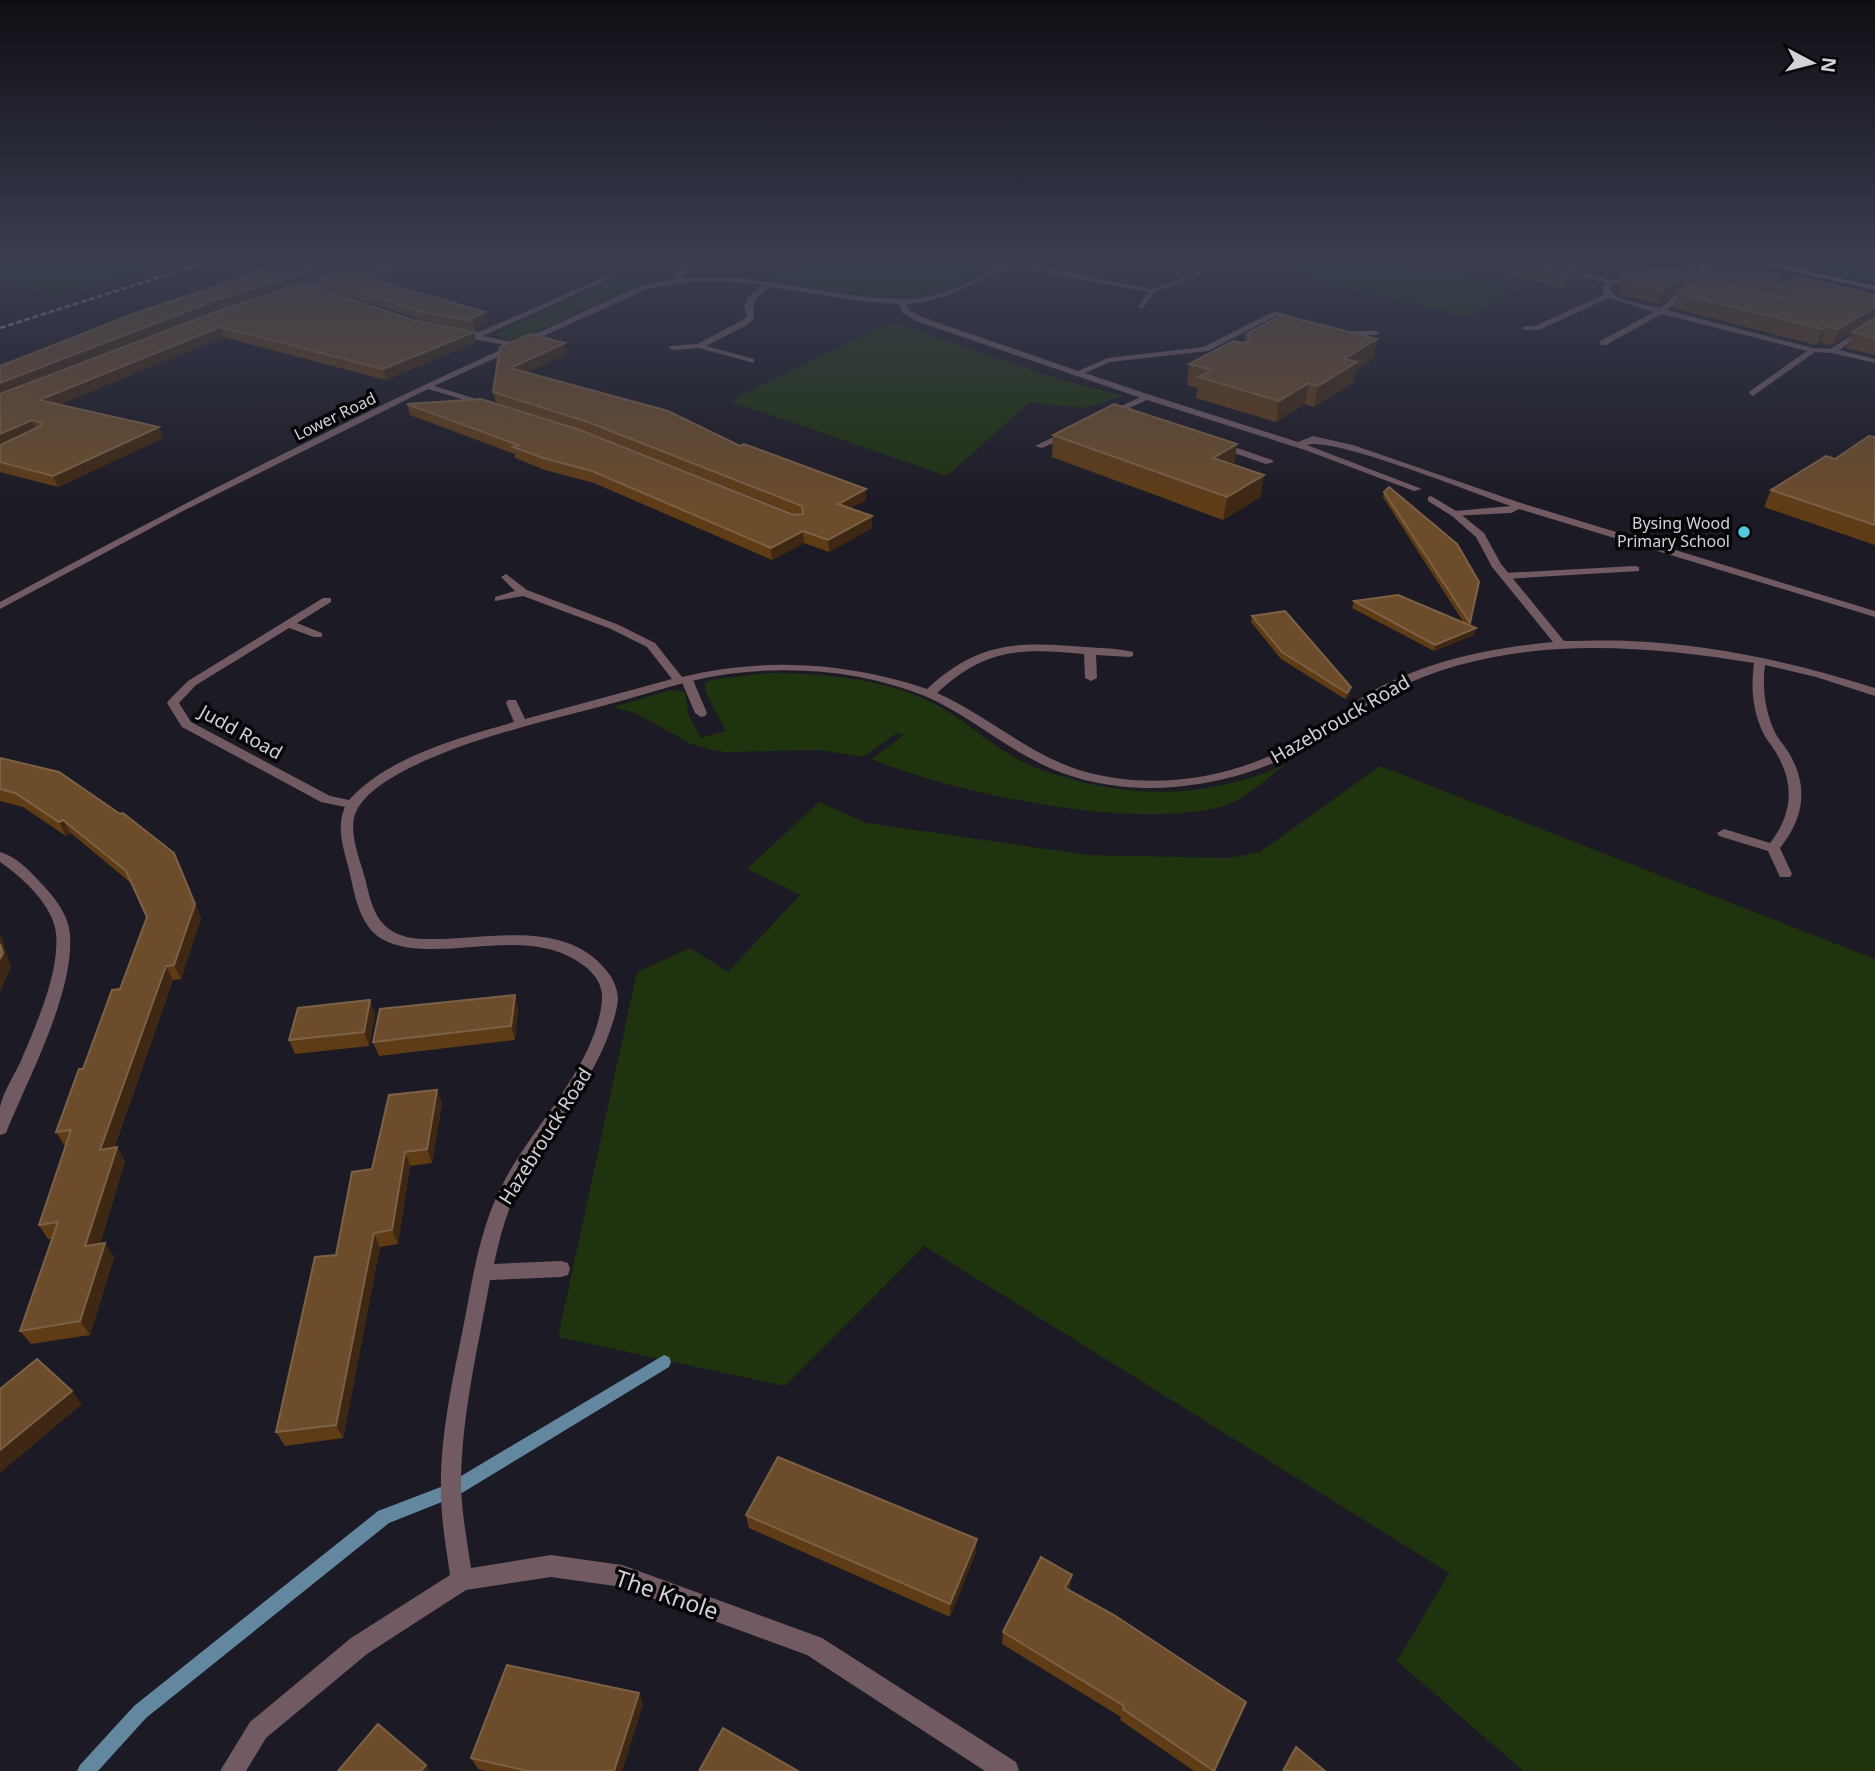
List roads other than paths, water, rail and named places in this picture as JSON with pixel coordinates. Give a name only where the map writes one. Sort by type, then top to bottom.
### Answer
[{"type":"street","points":[[499,342],[516,345]]},
{"type":"street","name":"Lower Road","points":[[0,606],[180,509],[427,386],[523,342]]},
{"type":"street","points":[[699,346],[708,342]]},
{"type":"street","points":[[986,342],[1299,445],[1417,489]]},
{"type":"street","points":[[1079,373],[1108,360],[1205,349],[1219,342]]},
{"type":"street","points":[[1780,342],[1875,362]]},
{"type":"street","points":[[1832,351],[1846,342]]},
{"type":"street","points":[[673,348],[699,346],[751,361]]},
{"type":"street","points":[[1205,349],[1217,353]]},
{"type":"street","points":[[1753,393],[1813,350]]},
{"type":"street","points":[[427,386],[494,407]]},
{"type":"street","points":[[1094,420],[1147,397]]},
{"type":"street","points":[[1116,410],[1129,414]]},
{"type":"street","points":[[1039,446],[1072,430]]},
{"type":"street","points":[[1299,445],[1313,439],[1350,447],[1518,505],[1875,614]]},
{"type":"street","points":[[1206,440],[1269,462]]},
{"type":"street","points":[[1431,499],[1455,514],[1480,535],[1505,576],[1562,644]]},
{"type":"street","points":[[1455,514],[1511,510],[1518,505]]},
{"type":"street","points":[[1505,576],[1635,569]]},
{"type":"street","points":[[506,577],[523,592],[615,627],[651,645],[684,681],[701,713]]},
{"type":"street","points":[[499,599],[523,592]]},
{"type":"street","name":"Judd Road","points":[[327,600],[192,684],[173,703],[186,723],[326,799],[352,805]]},
{"type":"street","points":[[289,624],[318,635]]},
{"type":"street","name":"Hazebrouck Road","points":[[462,1580],[451,1491],[454,1436],[486,1250],[503,1199],[592,1061],[606,1018],[610,993],[600,971],[572,948],[532,940],[441,945],[407,943],[383,934],[367,914],[346,826],[352,805],[372,787],[443,749],[684,681],[749,668],[786,667],[874,677],[930,693],[966,711],[1040,759],[1073,773],[1108,781],[1152,785],[1201,781],[1240,774],[1314,738],[1385,689],[1432,668],[1489,652],[1562,644],[1616,643],[1759,661],[1875,692]]},
{"type":"street","points":[[930,693],[966,663],[986,654],[1037,649],[1129,654]]},
{"type":"street","points":[[1090,652],[1091,678]]},
{"type":"street","points":[[1759,661],[1757,677],[1760,708],[1769,733],[1795,775],[1798,802],[1790,828],[1773,849]]},
{"type":"street","points":[[512,703],[522,725]]},
{"type":"street","points":[[1724,833],[1773,849],[1785,874]]},
{"type":"street","points":[[0,856],[44,893],[63,931],[59,980],[0,1128]]},
{"type":"street","points":[[482,1272],[561,1269]]},
{"type":"street","name":"The Knole","points":[[232,1771],[258,1730],[359,1646],[462,1580],[551,1566],[622,1576],[814,1646],[1007,1771]]},
{"type":"waterway","points":[[86,1771],[140,1712],[384,1517],[451,1491],[664,1362]]},
{"type":"place","name":"Bysing Wood Primary School","points":[[1744,532]]}]
